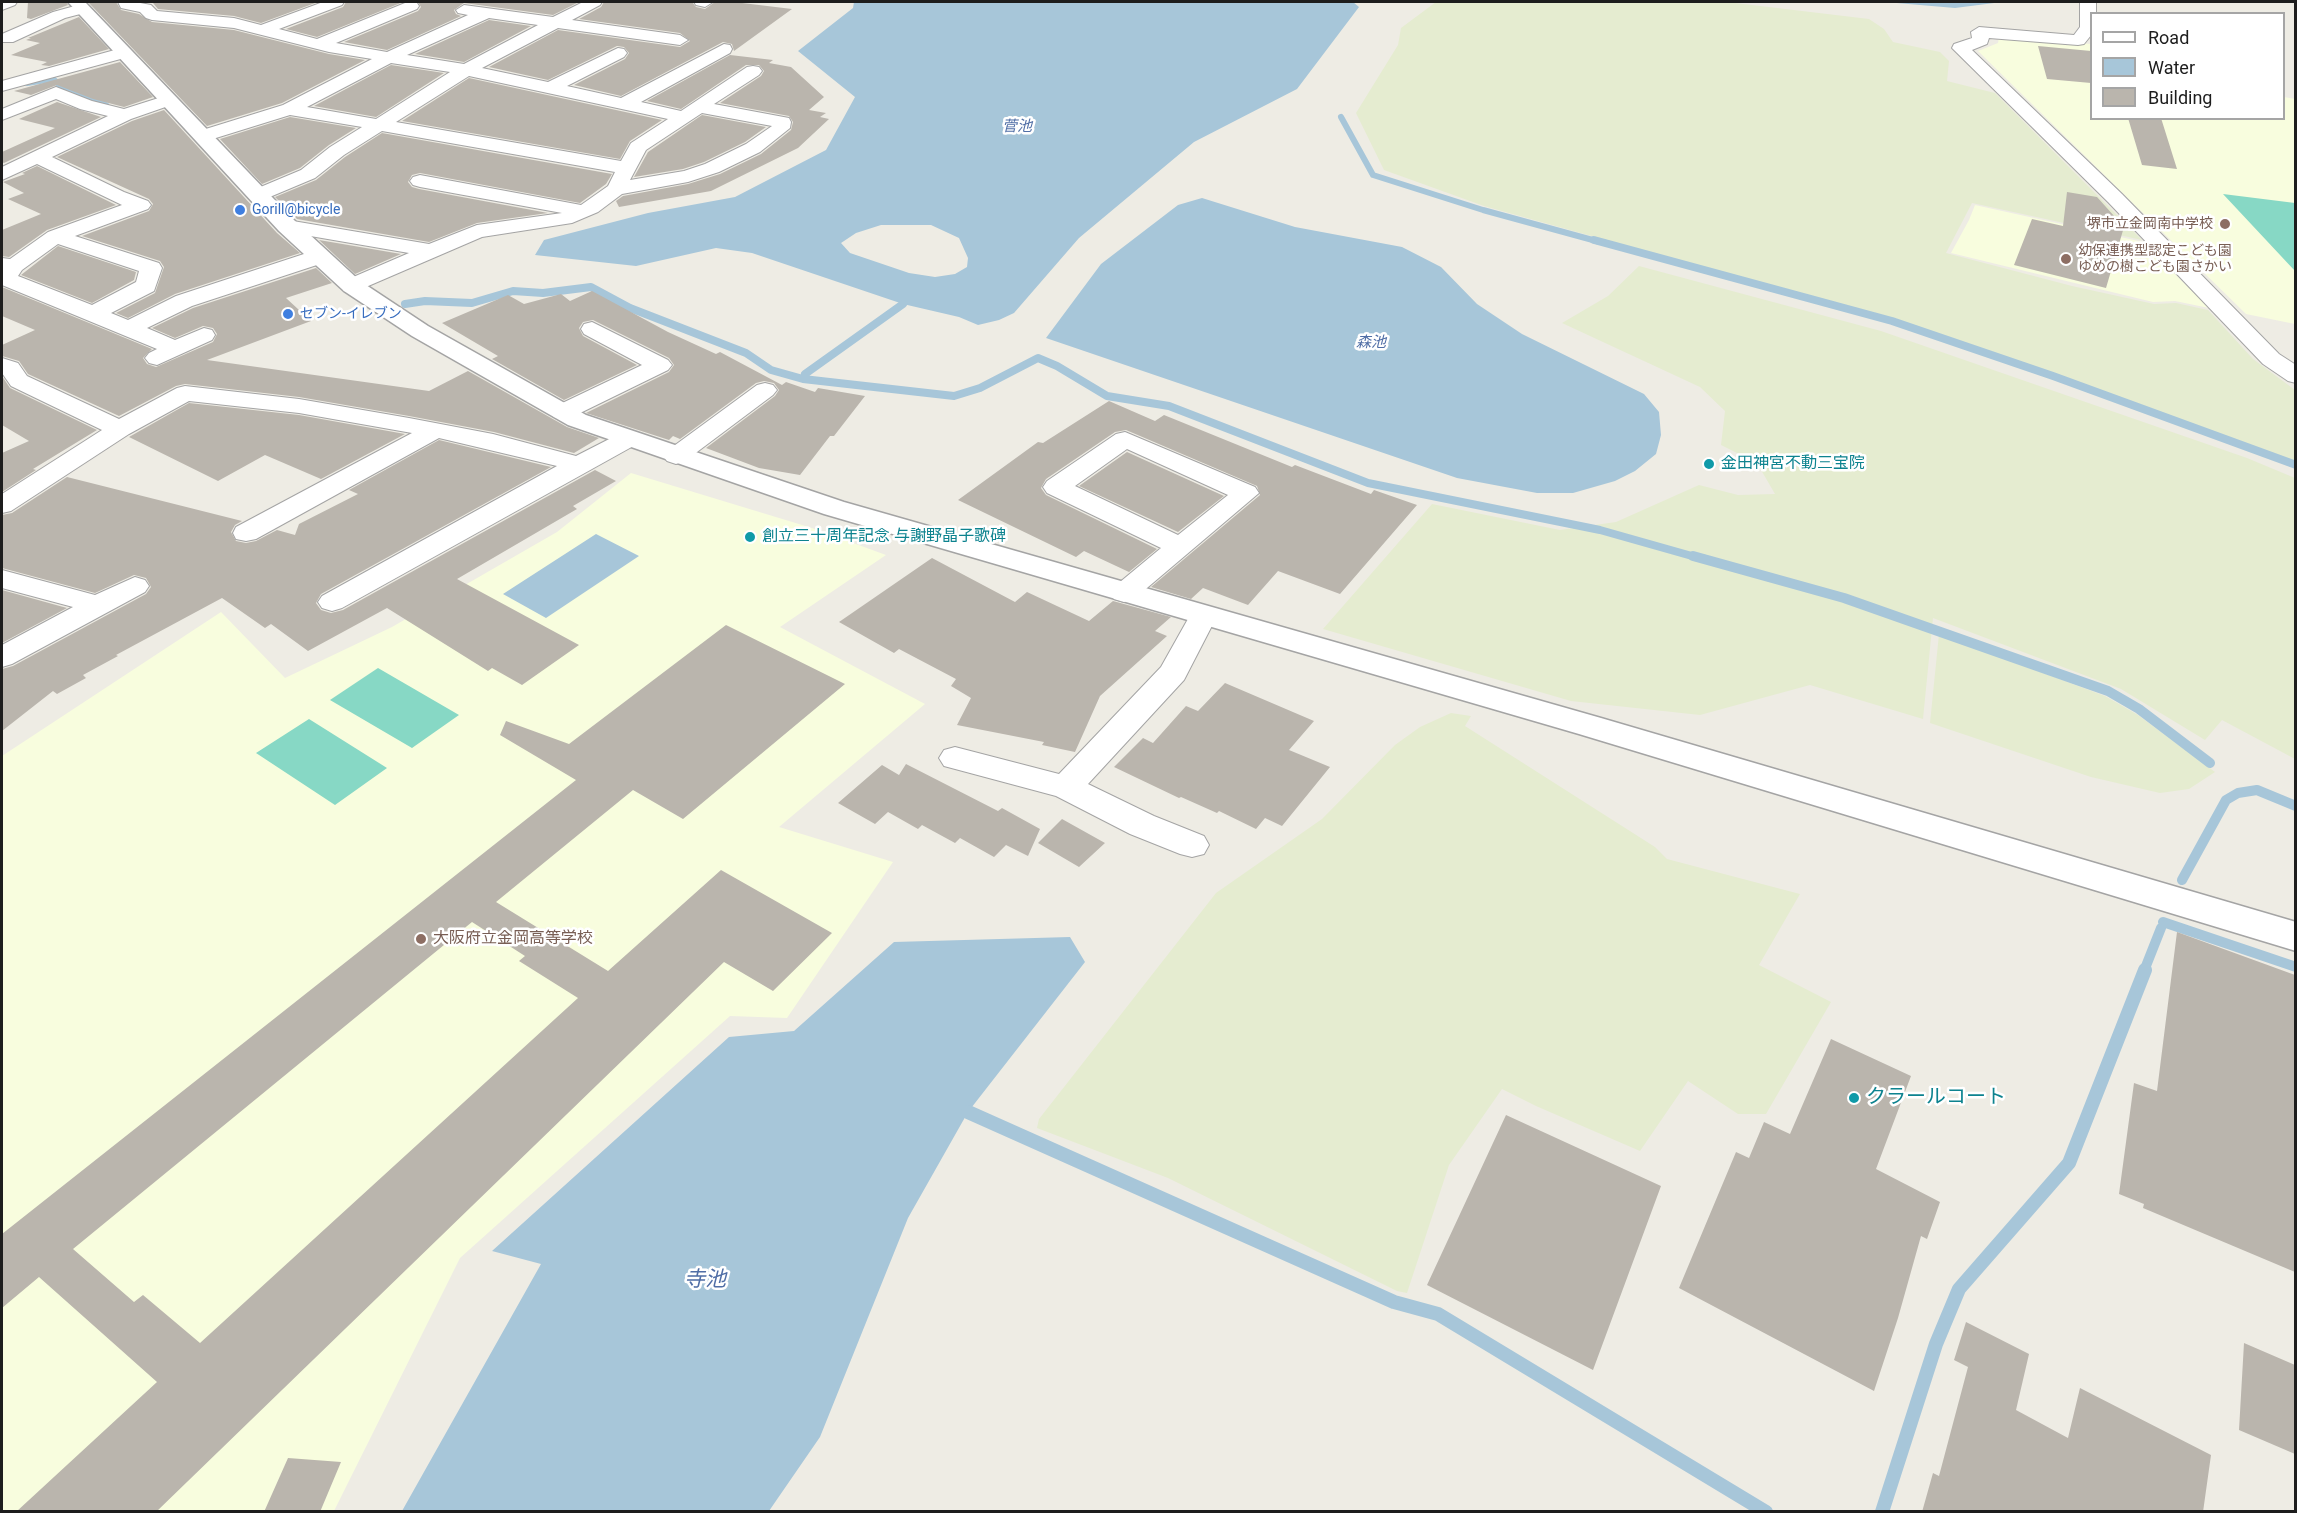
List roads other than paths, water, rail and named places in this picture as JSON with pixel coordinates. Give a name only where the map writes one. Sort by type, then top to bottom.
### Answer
[{"type":"street","points":[[2,5],[9,2]]},
{"type":"street","points":[[126,2],[127,5],[145,8],[152,15],[234,23],[319,44],[466,70],[624,104],[782,122],[781,128],[753,148],[712,168],[688,176],[616,189],[584,211],[565,219],[477,231],[352,286]]},
{"type":"street","points":[[262,30],[336,2]]},
{"type":"street","points":[[258,195],[308,174],[379,124],[466,70],[594,2]]},
{"type":"street","points":[[2088,2],[2088,27],[2078,40],[1979,32],[1981,40],[1974,45],[1960,48],[2115,198],[2271,359],[2295,376]]},
{"type":"street","points":[[7,38],[79,5],[287,226],[352,286],[420,331],[577,420],[676,456],[834,508],[1590,726],[2295,937]]},
{"type":"street","points":[[319,44],[411,6]]},
{"type":"street","points":[[204,136],[289,109],[483,8],[552,24],[680,40]]},
{"type":"street","points":[[624,104],[724,49]]},
{"type":"street","points":[[551,88],[618,52]]},
{"type":"street","points":[[2,86],[122,53]]},
{"type":"street","points":[[10,67],[53,71]]},
{"type":"street","points":[[616,189],[638,147],[753,71]]},
{"type":"street","points":[[2,115],[56,92],[86,105],[125,115]]},
{"type":"street","points":[[2,174],[125,115],[168,100]]},
{"type":"street","points":[[289,109],[627,168]]},
{"type":"street","points":[[37,157],[117,196],[141,205],[55,236],[6,273],[129,328],[166,353],[204,335]]},
{"type":"street","points":[[420,181],[584,211]]},
{"type":"street","points":[[287,226],[432,251]]},
{"type":"street","points":[[55,236],[151,268],[146,286],[94,313]]},
{"type":"street","points":[[129,328],[183,301],[318,256]]},
{"type":"street","points":[[563,412],[660,365],[592,329]]},
{"type":"street","points":[[2,364],[10,368],[19,381],[120,429]]},
{"type":"street","points":[[676,456],[765,390]]},
{"type":"street","points":[[5,498],[185,393],[299,406],[436,430],[493,441],[579,465]]},
{"type":"street","points":[[246,533],[436,430]]},
{"type":"street","points":[[332,603],[628,439]]},
{"type":"street","points":[[1125,593],[1246,493],[1125,439],[1056,487],[1180,547]]},
{"type":"street","points":[[2,579],[97,605]]},
{"type":"street","points":[[2,657],[135,586]]},
{"type":"street","points":[[1066,788],[1173,673],[1203,616]]},
{"type":"street","points":[[955,758],[1066,788],[1142,825],[1192,845]]},
{"type":"water","name":"菅池","points":[[854,2],[1353,2],[1359,7],[1297,89],[1194,142],[1079,238],[1014,313],[999,320],[978,325],[959,317],[903,304],[752,253],[716,248],[636,266],[535,255],[544,240],[648,213],[735,197],[826,150],[855,97],[798,51],[853,8]],"holes":[[[881,225],[931,225],[959,238],[968,258],[967,267],[955,274],[935,277],[909,273],[850,253],[841,243],[856,233]]]},
{"type":"water","points":[[1885,2],[2002,2],[1955,8]]},
{"type":"water","name":"森池","points":[[1202,198],[1295,227],[1402,247],[1441,267],[1477,304],[1522,334],[1644,394],[1659,412],[1661,435],[1656,454],[1635,471],[1615,481],[1573,493],[1537,493],[1457,478],[1046,338],[1101,264],[1178,205]]},
{"type":"water","points":[[596,534],[639,556],[546,618],[503,594]]},
{"type":"water","name":"寺池","points":[[1070,937],[1085,962],[968,1112],[908,1218],[820,1437],[769,1511],[402,1511],[541,1264],[492,1251],[729,1037],[794,1031],[894,942]]},
{"type":"waterway","points":[[27,83],[53,79],[63,88],[106,105]]},
{"type":"waterway","points":[[1341,117],[1373,175],[1483,210],[1600,242]]},
{"type":"waterway","points":[[1594,240],[1892,321],[2053,376],[2296,465]]},
{"type":"waterway","points":[[405,304],[425,301],[472,303],[513,291],[543,293],[591,287],[630,308],[746,353],[771,370],[803,379],[954,396],[980,388],[1038,358],[1057,366],[1107,396],[1169,406],[1368,483],[1600,530],[1699,558]]},
{"type":"waterway","points":[[805,374],[903,304]]},
{"type":"waterway","points":[[1693,556],[1844,598],[2108,691],[2139,709],[2210,763]]},
{"type":"waterway","points":[[2182,880],[2226,800],[2238,793],[2257,790],[2296,806]]},
{"type":"waterway","points":[[2163,922],[2296,967]]},
{"type":"waterway","points":[[2144,971],[2161,928]]},
{"type":"waterway","points":[[1882,1512],[1936,1344],[1959,1289],[2069,1163],[2145,970]]},
{"type":"waterway","points":[[968,1112],[1394,1302],[1438,1314],[1766,1512]]},
{"type":"place","name":"Gorill@bicycle","points":[[240,210]]},
{"type":"place","name":"堺市立金岡南中学校","points":[[2225,224]]},
{"type":"place","name":"幼保連携型認定こども園 ゆめの樹こども園さかい","points":[[2066,259]]},
{"type":"place","name":"セブン-イレブン","points":[[288,314]]},
{"type":"place","name":"金田神宮不動三宝院","points":[[1709,464]]},
{"type":"place","name":"創立三十周年記念 与謝野晶子歌碑","points":[[750,537]]},
{"type":"place","name":"大阪府立金岡高等学校","points":[[421,939]]},
{"type":"place","name":"クラールコート","points":[[1854,1098]]}]
